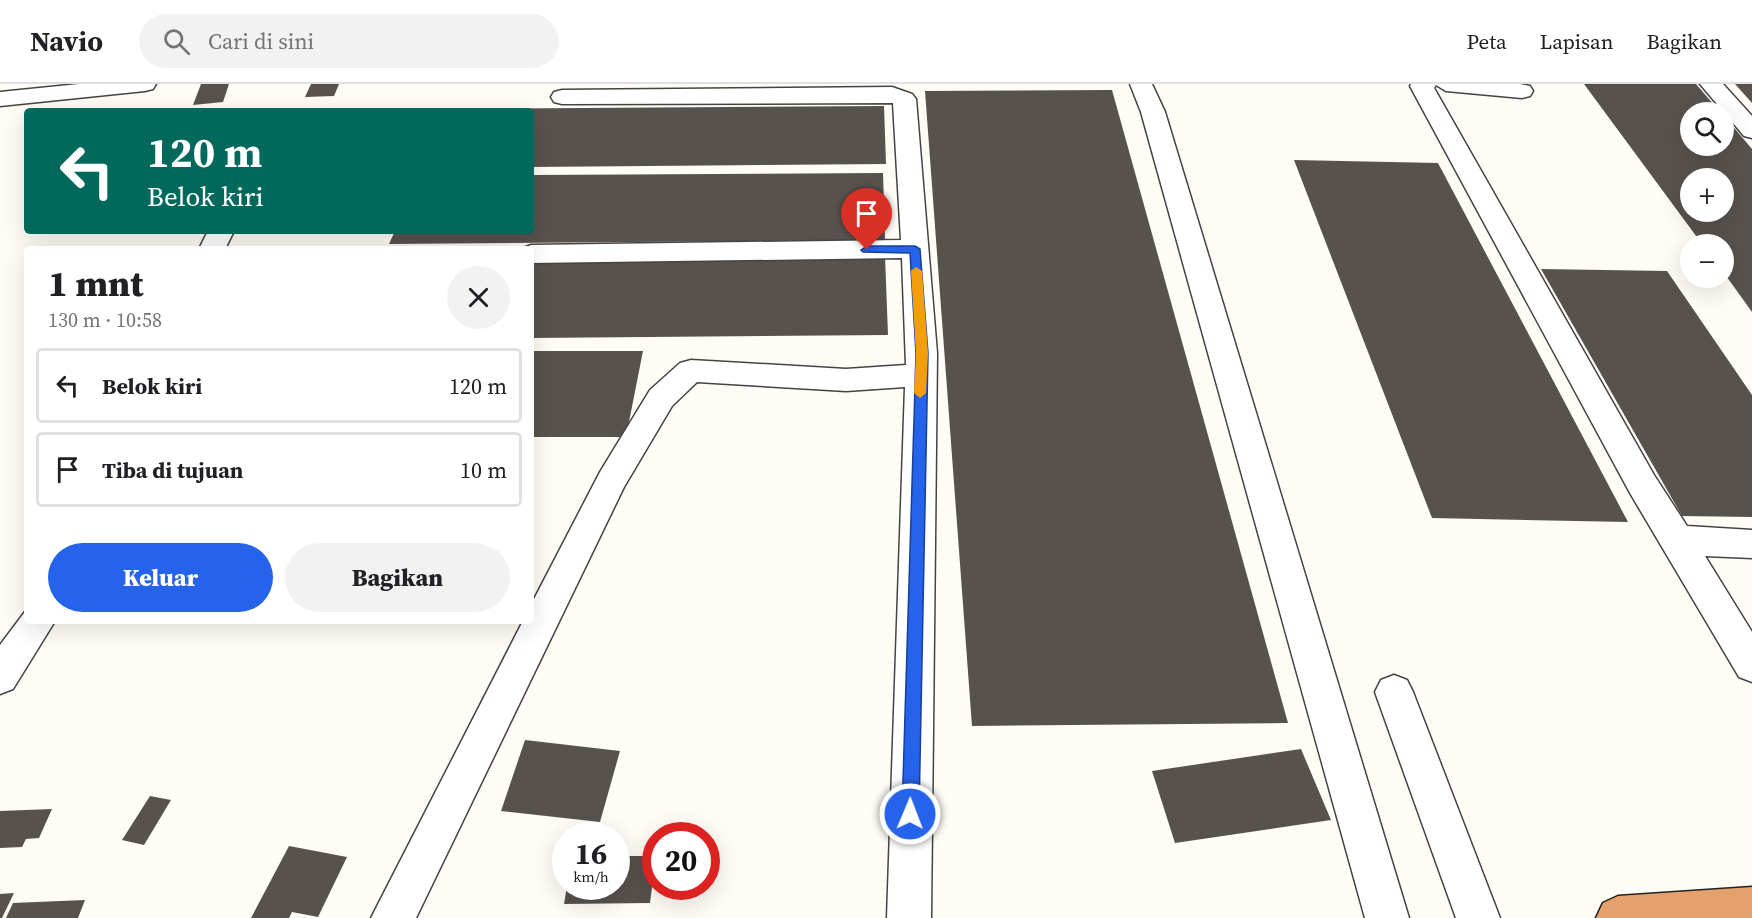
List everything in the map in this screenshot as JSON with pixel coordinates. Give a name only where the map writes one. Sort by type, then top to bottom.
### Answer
[{"type":"highway","points":[[1618,918],[1752,909]]},
{"type":"street","points":[[0,99],[145,84]]},
{"type":"street","points":[[1140,84],[1156,124],[1387,918]]},
{"type":"street","points":[[1425,84],[1421,86],[1642,484],[1752,665]]},
{"type":"street","points":[[1446,84],[1522,92]]},
{"type":"street","points":[[1711,84],[1752,131]]},
{"type":"street","points":[[562,97],[892,94],[906,101],[922,353],[909,918]]},
{"type":"street","points":[[534,254],[915,249]]},
{"type":"street","points":[[393,918],[611,481],[661,398],[674,384],[691,372],[860,380],[903,378],[920,371]]},
{"type":"street","points":[[1677,540],[1752,544]]},
{"type":"street","points":[[0,677],[35,624]]},
{"type":"street","points":[[1394,692],[1478,918]]},
{"type":"building","points":[[201,84],[229,84],[223,102],[193,105]]},
{"type":"building","points":[[311,84],[339,84],[334,96],[305,97]]},
{"type":"building","points":[[1584,84],[1696,84],[1711,102],[1680,102],[1680,156],[1734,156],[1734,128],[1752,149],[1752,312],[1734,287],[1734,234],[1695,234],[1686,222],[1734,222],[1734,168],[1680,168],[1680,214]]},
{"type":"building","points":[[1735,84],[1752,84],[1752,103]]},
{"type":"building","points":[[1112,90],[1288,723],[972,726],[925,91]]},
{"type":"building","points":[[884,106],[886,164],[534,167],[534,108]]},
{"type":"building","points":[[1294,160],[1438,163],[1628,522],[1432,518]]},
{"type":"building","points":[[883,173],[885,240],[389,244],[394,234],[534,234],[534,175]]},
{"type":"building","points":[[885,256],[888,335],[534,338],[534,259]]},
{"type":"building","points":[[1541,269],[1667,271],[1752,395],[1752,517],[1682,516]]},
{"type":"building","points":[[534,351],[643,351],[626,437],[534,437]]},
{"type":"building","points":[[525,740],[620,751],[600,822],[501,811]]},
{"type":"building","points":[[1301,749],[1331,820],[1175,843],[1152,771]]},
{"type":"building","points":[[150,796],[171,800],[144,845],[122,840]]},
{"type":"building","points":[[52,809],[39,838],[26,839],[22,847],[0,848],[0,811]]},
{"type":"building","points":[[289,846],[347,857],[318,917],[292,912],[289,918],[251,918]]},
{"type":"building","points":[[630,856],[642,856],[642,900],[650,900],[650,903],[564,904],[565,900],[630,900]]},
{"type":"building","points":[[14,893],[2,918],[0,918],[0,894]]},
{"type":"building","points":[[85,900],[78,918],[6,918],[13,903]]},
{"type":"slow traffic","points":[[916,271],[922,353],[920,393]]},
{"type":"route","points":[[867,250],[915,249],[922,353],[910,814]]}]
